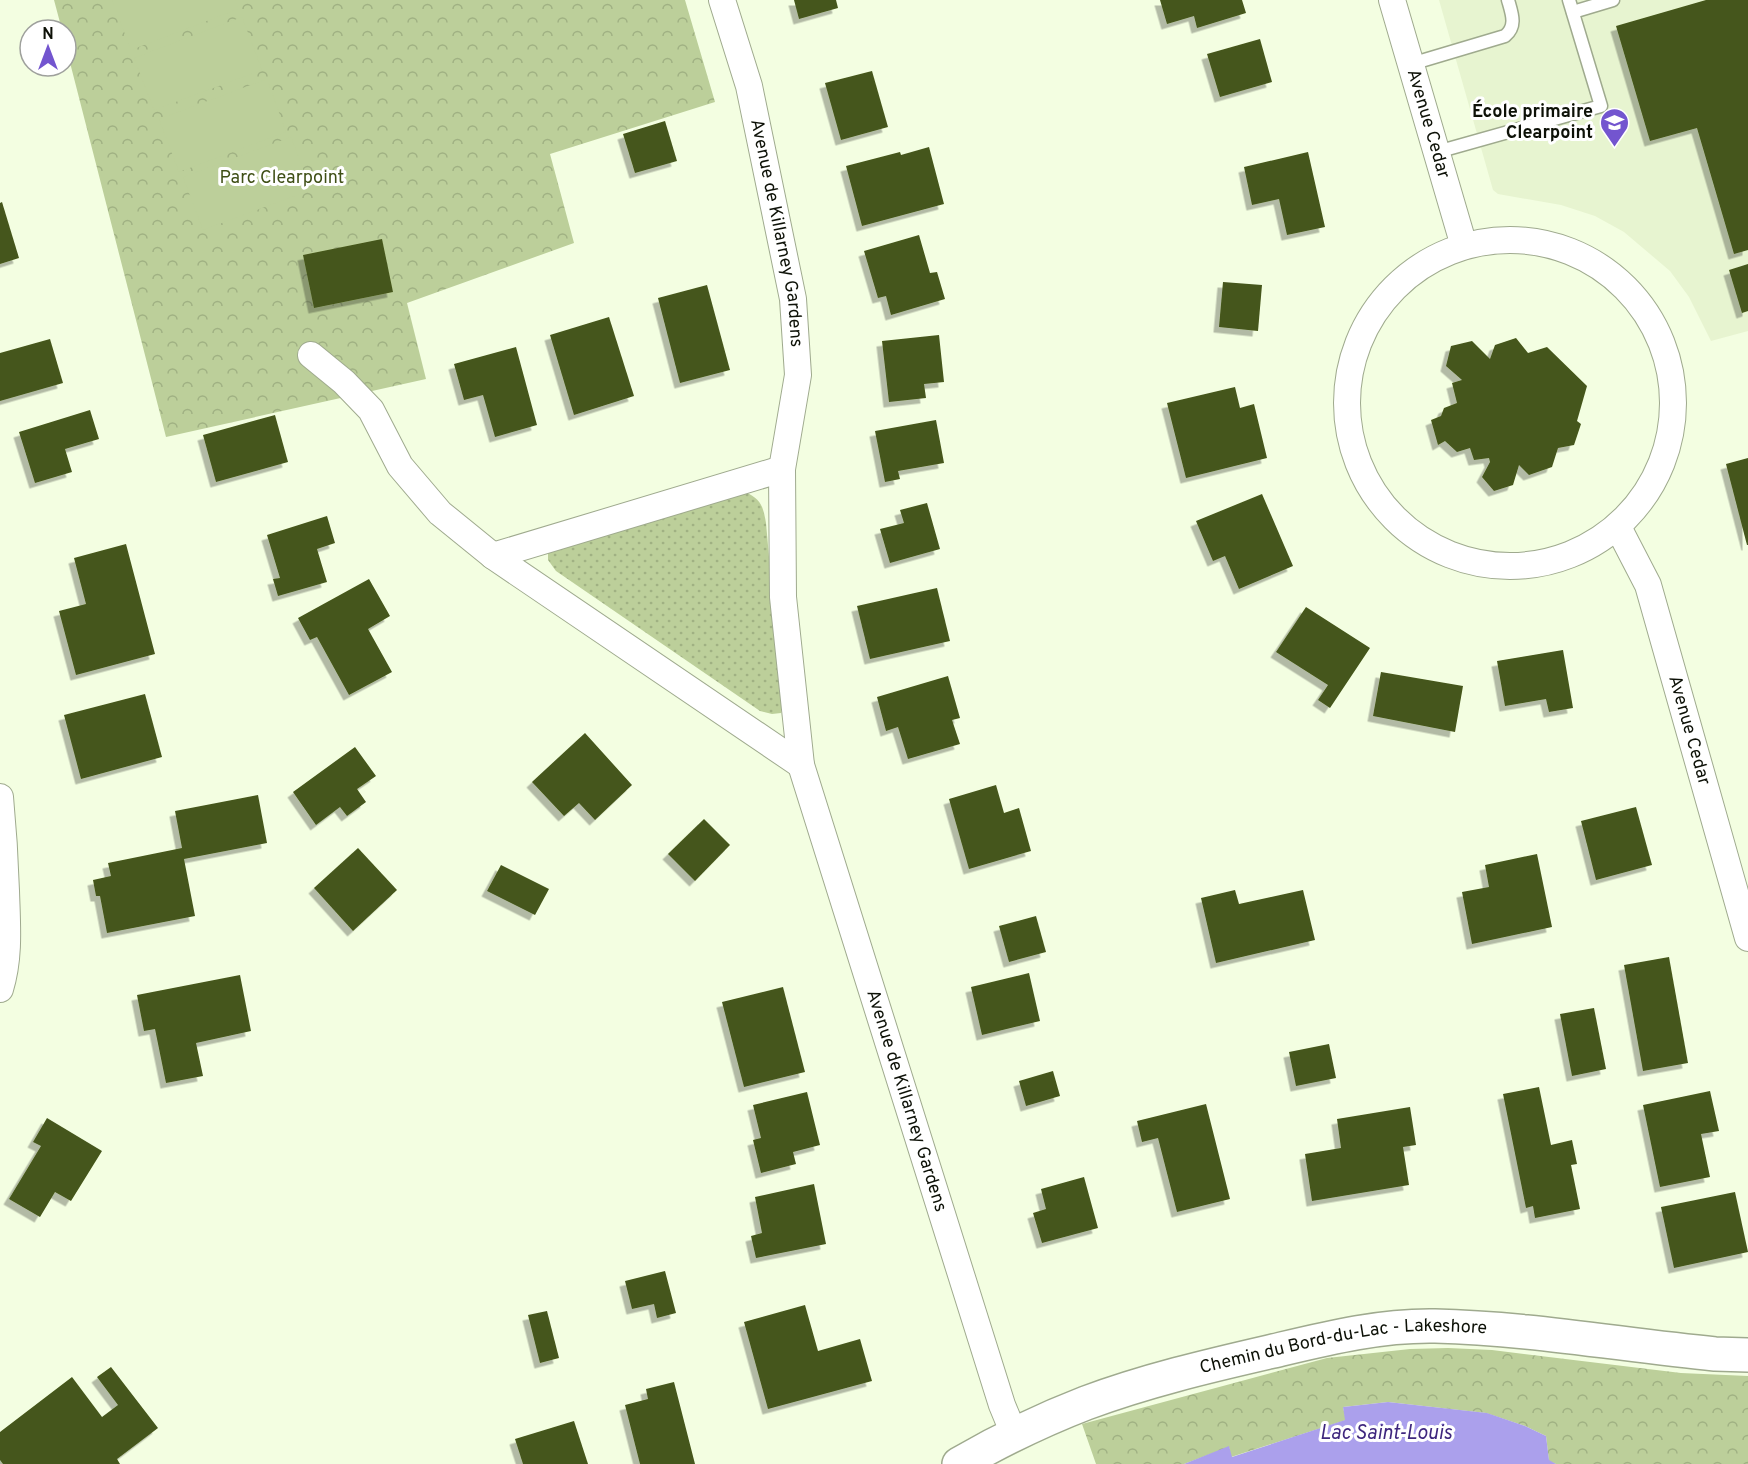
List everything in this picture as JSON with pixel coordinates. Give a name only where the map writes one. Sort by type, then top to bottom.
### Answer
[{"type":"street","name":"Avenue de Killarney Gardens","points":[[722,0],[749,87],[793,299],[798,375],[782,469],[783,597],[801,765],[1002,1405],[1014,1434]]},
{"type":"street","name":"Avenue Cedar","points":[[1392,0],[1464,246]]},
{"type":"street","points":[[1488,241],[1535,242],[1558,247],[1580,256],[1601,268],[1620,283],[1650,321],[1661,343],[1669,370],[1671,417],[1667,442],[1651,489],[1631,517],[1619,529],[1590,550],[1551,560],[1511,564],[1476,561],[1452,554],[1429,544],[1408,530],[1373,492],[1361,470],[1347,421],[1346,396],[1349,371],[1356,346],[1381,302],[1398,283],[1426,263],[1464,246],[1488,241]]},
{"type":"street","points":[[311,355],[344,382],[371,410],[400,466],[440,513],[493,556],[801,765]]},
{"type":"street","points":[[493,556],[782,469]]},
{"type":"street","name":"Avenue Cedar","points":[[1619,529],[1648,585],[1748,938]]},
{"type":"street","points":[[0,796],[7,922],[7,958],[0,989]]},
{"type":"street","name":"Chemin du Bord-du-Lac - Lakeshore","points":[[959,1464],[1014,1434],[1086,1403],[1167,1377],[1301,1344],[1373,1330],[1405,1326],[1467,1327],[1715,1354],[1748,1355]]},
{"type":"lane","points":[[1411,64],[1505,36],[1511,31],[1513,24],[1508,0]]},
{"type":"lane","points":[[1437,152],[1601,106],[1571,6],[1612,0]]},
{"type":"shaded area","name":"École primaire Clearpoint","points":[[1439,0],[1748,0],[1748,331],[1711,341],[1689,297],[1670,271],[1624,232],[1595,216],[1561,205],[1498,194],[1493,190]]},
{"type":"green space","name":"Parc Clearpoint","points":[[54,0],[685,0],[715,102],[550,154],[574,243],[407,303],[426,379],[166,437],[74,78],[78,78],[78,18],[59,18]]},
{"type":"green space","points":[[112,0],[235,0],[238,9],[131,50]]},
{"type":"green space","points":[[242,17],[262,70],[154,110],[134,58]]},
{"type":"green space","points":[[267,79],[286,132],[179,172],[159,119]]},
{"type":"green space","points":[[291,137],[311,190],[203,230],[183,177]]},
{"type":"green space","points":[[745,492],[755,497],[760,504],[766,523],[781,713],[772,714],[760,711],[556,571],[548,560],[548,551]]},
{"type":"green space","points":[[1410,1349],[1492,1350],[1681,1373],[1748,1376],[1748,1464],[1556,1464],[1549,1461],[1546,1436],[1525,1426],[1486,1413],[1388,1402],[1343,1407],[1346,1420],[1231,1457],[1229,1447],[1184,1464],[1096,1464],[1082,1424],[1327,1358]]},
{"type":"water","name":"Lac Saint-Louis","points":[[1388,1402],[1487,1413],[1525,1426],[1546,1436],[1549,1460],[1556,1464],[1184,1464],[1229,1446],[1232,1457],[1345,1420],[1343,1407]]},
{"type":"building","points":[[794,0],[836,0],[838,8],[799,19]]},
{"type":"building","points":[[1160,0],[1242,0],[1246,13],[1197,28],[1194,16],[1167,24]]},
{"type":"building","points":[[1706,0],[1748,0],[1748,250],[1734,254],[1697,128],[1650,141],[1616,26]]},
{"type":"building","points":[[1260,39],[1272,82],[1220,97],[1207,54]]},
{"type":"building","points":[[872,71],[888,127],[841,140],[825,83]]},
{"type":"building","points":[[665,121],[677,161],[635,173],[623,134]]},
{"type":"building","points":[[929,147],[944,204],[862,226],[846,166]]},
{"type":"building","points":[[1308,152],[1325,227],[1287,235],[1279,199],[1252,205],[1244,167]]},
{"type":"building","points":[[2,202],[19,258],[0,264],[0,203]]},
{"type":"building","points":[[919,235],[930,273],[937,272],[945,299],[891,315],[886,296],[878,298],[864,251]]},
{"type":"building","points":[[382,239],[393,292],[314,308],[303,255]]},
{"type":"building","points":[[1748,264],[1748,311],[1742,313],[1729,270]]},
{"type":"building","points":[[1223,282],[1262,285],[1258,331],[1219,327]]},
{"type":"building","points":[[707,285],[730,370],[680,383],[658,298]]},
{"type":"building","points":[[609,317],[634,396],[574,415],[550,335]]},
{"type":"building","points":[[939,335],[944,382],[924,384],[926,398],[889,402],[882,341]]},
{"type":"building","points":[[1516,338],[1528,353],[1547,347],[1587,386],[1577,421],[1581,424],[1574,445],[1558,448],[1552,467],[1529,475],[1519,465],[1513,485],[1494,491],[1482,477],[1490,462],[1489,458],[1474,460],[1470,448],[1457,452],[1445,441],[1438,445],[1431,420],[1441,416],[1444,408],[1457,403],[1452,383],[1462,380],[1446,366],[1451,346],[1472,341],[1490,359],[1495,345]]},
{"type":"building","points":[[50,339],[63,383],[0,401],[0,353]]},
{"type":"building","points":[[516,347],[537,425],[495,437],[483,395],[464,400],[454,364]]},
{"type":"building","points":[[1235,387],[1240,408],[1254,404],[1267,458],[1186,478],[1167,403]]},
{"type":"building","points":[[90,410],[99,439],[65,449],[72,472],[35,483],[19,432]]},
{"type":"building","points":[[275,415],[288,462],[216,482],[203,435]]},
{"type":"building","points":[[936,420],[944,463],[898,471],[900,479],[885,482],[875,431]]},
{"type":"building","points":[[1748,458],[1748,545],[1747,545],[1726,464]]},
{"type":"building","points":[[1262,494],[1293,566],[1239,589],[1225,556],[1213,561],[1196,521]]},
{"type":"building","points":[[927,503],[940,549],[890,563],[880,529],[904,523],[900,510]]},
{"type":"building","points":[[327,516],[335,543],[317,549],[327,582],[278,596],[273,579],[280,578],[267,535]]},
{"type":"building","points":[[126,544],[155,654],[76,675],[59,611],[86,604],[74,558]]},
{"type":"building","points":[[369,579],[390,616],[368,629],[392,672],[349,695],[317,637],[310,640],[298,618]]},
{"type":"building","points":[[937,588],[950,641],[870,659],[857,606]]},
{"type":"building","points":[[1306,607],[1370,648],[1330,708],[1318,700],[1328,685],[1276,652]]},
{"type":"building","points":[[1563,650],[1573,708],[1549,712],[1546,699],[1505,706],[1497,661]]},
{"type":"building","points":[[1381,672],[1463,686],[1455,732],[1373,716]]},
{"type":"building","points":[[948,676],[960,718],[952,720],[960,744],[908,759],[898,727],[886,731],[877,697]]},
{"type":"building","points":[[145,694],[162,757],[81,779],[64,715]]},
{"type":"building","points":[[585,733],[632,785],[595,820],[579,803],[564,816],[532,782]]},
{"type":"building","points":[[355,747],[376,776],[357,789],[366,802],[347,816],[340,807],[316,825],[293,792]]},
{"type":"building","points":[[996,785],[1004,813],[1019,808],[1031,851],[969,869],[949,799]]},
{"type":"building","points":[[258,795],[267,843],[184,859],[195,916],[107,933],[100,896],[96,896],[93,880],[111,876],[108,863],[182,848],[175,811]]},
{"type":"building","points":[[1636,807],[1652,865],[1596,880],[1581,821]]},
{"type":"building","points":[[704,819],[730,845],[695,881],[668,854]]},
{"type":"building","points":[[358,848],[397,890],[353,931],[314,888]]},
{"type":"building","points":[[1537,854],[1552,927],[1472,944],[1462,892],[1489,887],[1485,865]]},
{"type":"building","points":[[501,865],[549,889],[535,915],[487,891]]},
{"type":"building","points":[[1235,890],[1239,904],[1303,890],[1315,940],[1216,963],[1201,898]]},
{"type":"building","points":[[1036,916],[1046,952],[1009,962],[999,926]]},
{"type":"building","points":[[1669,957],[1688,1063],[1643,1071],[1624,965]]},
{"type":"building","points":[[1029,973],[1040,1021],[982,1035],[971,987]]},
{"type":"building","points":[[240,975],[251,1031],[196,1043],[203,1076],[166,1083],[155,1029],[144,1031],[137,995]]},
{"type":"building","points":[[783,987],[805,1072],[744,1087],[722,1002]]},
{"type":"building","points":[[1594,1008],[1606,1069],[1572,1076],[1560,1014]]},
{"type":"building","points":[[1329,1044],[1336,1078],[1296,1086],[1289,1052]]},
{"type":"building","points":[[1053,1071],[1060,1096],[1026,1106],[1019,1081]]},
{"type":"building","points":[[1539,1087],[1551,1145],[1572,1140],[1577,1164],[1571,1165],[1580,1209],[1535,1218],[1533,1206],[1526,1208],[1503,1094]]},
{"type":"building","points":[[1710,1091],[1719,1131],[1701,1134],[1710,1177],[1660,1187],[1643,1105]]},
{"type":"building","points":[[807,1092],[820,1145],[793,1152],[796,1164],[761,1173],[753,1140],[761,1138],[753,1105]]},
{"type":"building","points":[[1206,1104],[1230,1199],[1177,1212],[1158,1138],[1142,1142],[1137,1121]]},
{"type":"building","points":[[1410,1107],[1416,1145],[1403,1147],[1409,1185],[1312,1201],[1305,1154],[1341,1148],[1337,1119]]},
{"type":"building","points":[[47,1118],[102,1151],[71,1201],[55,1192],[40,1217],[9,1199],[41,1146],[33,1142]]},
{"type":"building","points":[[1084,1177],[1098,1228],[1042,1243],[1033,1213],[1046,1209],[1041,1189]]},
{"type":"building","points":[[814,1184],[826,1244],[756,1258],[751,1236],[762,1233],[755,1197]]},
{"type":"building","points":[[1735,1192],[1748,1252],[1674,1268],[1661,1207]]},
{"type":"building","points":[[665,1271],[676,1313],[657,1318],[654,1304],[632,1309],[625,1281]]},
{"type":"building","points":[[805,1305],[818,1351],[860,1339],[872,1381],[768,1409],[744,1322]]},
{"type":"building","points":[[547,1311],[559,1358],[540,1363],[528,1315]]},
{"type":"building","points":[[111,1367],[158,1428],[117,1459],[120,1464],[3,1464],[0,1460],[0,1432],[72,1377],[102,1417],[118,1405],[97,1377]]},
{"type":"building","points":[[674,1382],[695,1464],[640,1464],[625,1405],[648,1399],[646,1389]]},
{"type":"building","points":[[574,1421],[588,1464],[523,1464],[515,1439]]},
{"type":"place","name":"École primaire Clearpoint","points":[[1614,148]]}]
